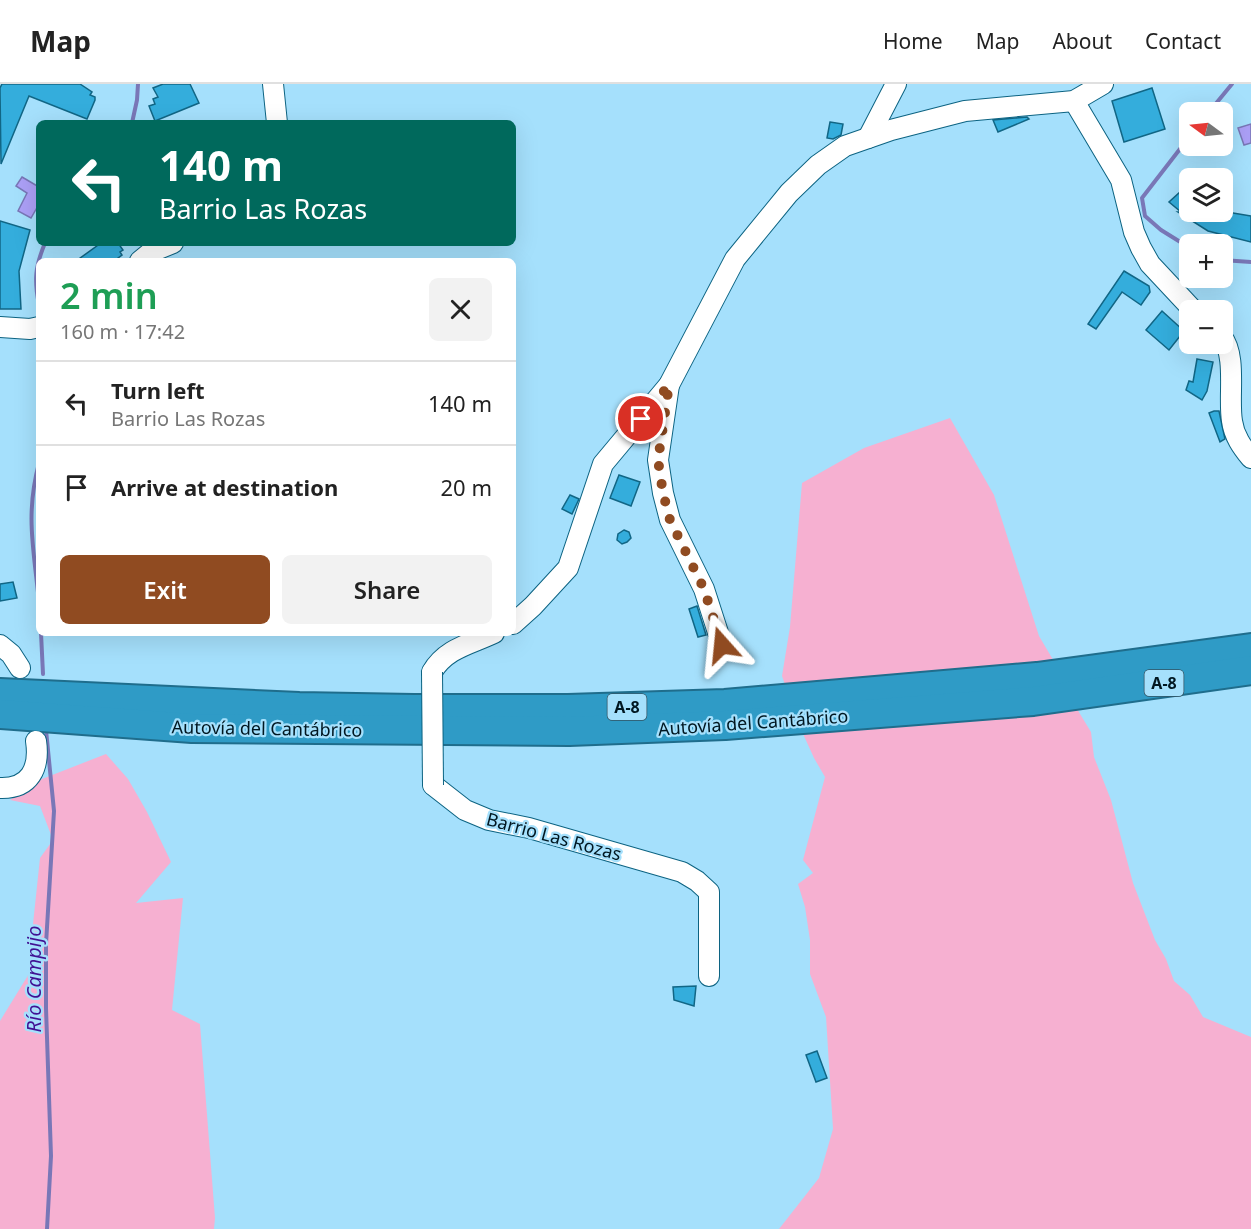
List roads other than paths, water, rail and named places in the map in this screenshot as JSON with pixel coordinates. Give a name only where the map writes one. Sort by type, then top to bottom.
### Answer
[{"type":"highway","name":"Autovía del Cantábrico","points":[[0,693],[299,707],[414,709],[568,709],[725,704],[1037,677],[1251,648]]},
{"type":"highway","name":"Autovía del Cantábrico","points":[[0,714],[192,728],[568,731],[714,726],[1033,701],[1251,670]]},
{"type":"street","points":[[273,84],[277,120]]},
{"type":"street","points":[[868,138],[896,84]]},
{"type":"street","points":[[516,621],[568,568],[603,464],[669,385],[735,259],[789,193],[818,165],[845,146],[891,130],[965,111],[1074,101],[1103,84]]},
{"type":"street","points":[[1074,101],[1122,180],[1134,232],[1141,248],[1150,264],[1184,300]]},
{"type":"street","points":[[144,258],[166,246]]},
{"type":"street","points":[[0,327],[35,328]]},
{"type":"street","points":[[1229,354],[1232,420],[1235,434],[1251,458]]},
{"type":"street","points":[[669,385],[658,460],[663,493],[670,520],[704,589],[722,645]]},
{"type":"street","name":"Barrio Las Rozas","points":[[486,636],[456,648],[437,664],[432,672],[433,785],[465,810],[489,820],[529,828],[640,858],[682,872],[697,881],[709,892],[709,976]]},
{"type":"street","points":[[0,645],[11,654],[20,668]]},
{"type":"street","points":[[0,788],[11,788],[22,783],[34,772],[38,753],[36,741]]},
{"type":"waterway","name":"Río Campijo","points":[[133,120],[138,84]]},
{"type":"waterway","points":[[1217,102],[1232,84]]},
{"type":"waterway","points":[[1179,150],[1142,198],[1145,216],[1179,241]]},
{"type":"waterway","name":"Río Campijo","points":[[39,258],[44,246]]},
{"type":"waterway","points":[[1233,261],[1251,262]]},
{"type":"waterway","name":"Río Campijo","points":[[36,274],[36,288]]},
{"type":"waterway","name":"Río Campijo","points":[[36,477],[32,499],[36,576]]},
{"type":"waterway","name":"Río Campijo","points":[[41,636],[43,674]]},
{"type":"waterway","name":"Río Campijo","points":[[46,730],[54,811],[46,944],[51,1156],[47,1229]]}]
